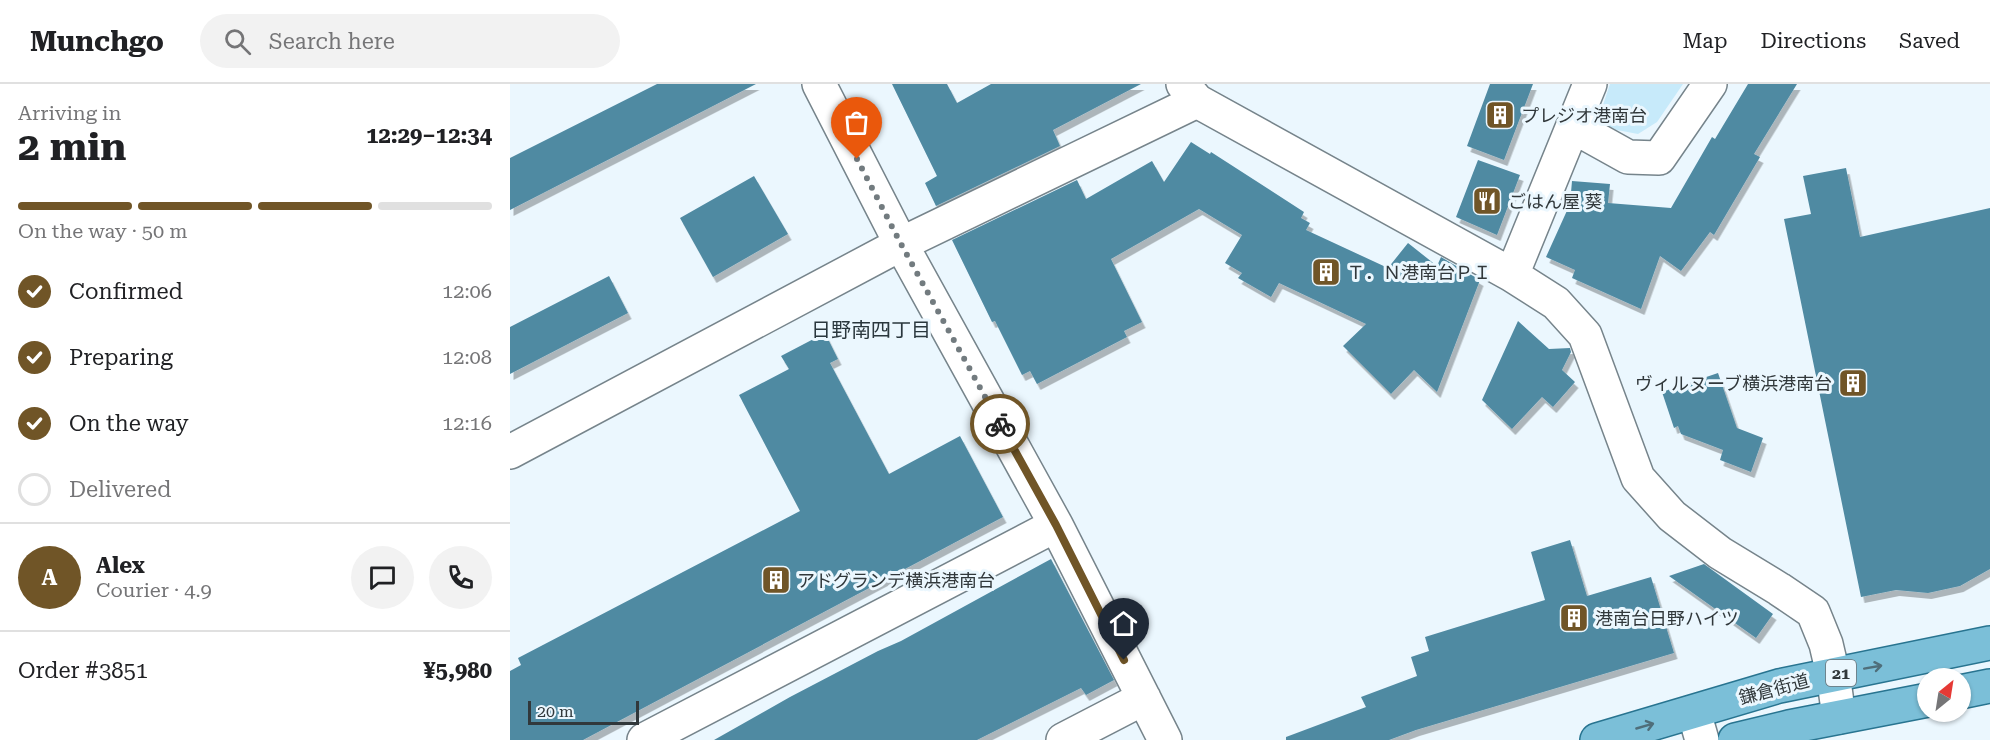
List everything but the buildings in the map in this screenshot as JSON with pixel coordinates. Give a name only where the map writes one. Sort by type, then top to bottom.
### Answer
[{"type":"main road","name":"鎌倉街道","points":[[1597,740],[1698,726],[1779,686],[1990,643]]},
{"type":"main road","points":[[1971,690],[1990,686]]},
{"type":"main road","points":[[1735,740],[1917,702]]},
{"type":"street","points":[[819,84],[901,244],[1056,525],[1165,740]]},
{"type":"street","points":[[1512,275],[1590,84]]},
{"type":"street","points":[[1574,127],[1628,157],[1659,158],[1710,84]]},
{"type":"street","points":[[510,452],[1190,93],[1512,275],[1556,303],[1585,335],[1638,478],[1672,516],[1712,547],[1813,612],[1826,644],[1839,717]]},
{"type":"street","points":[[644,740],[1056,525]]},
{"type":"street","points":[[1062,740],[1144,698]]},
{"type":"shaded area","points":[[1610,84],[1683,84],[1657,122],[1638,134],[1596,126]]},
{"type":"way so far","points":[[857,159],[1000,424]]},
{"type":"place","name":"プレジオ港南台","points":[[1500,115]]},
{"type":"place","name":"ごはん屋 葵","points":[[1487,201]]},
{"type":"place","name":"Ｔ．Ｎ港南台ＰＩ","points":[[1326,272]]},
{"type":"place","name":"ヴィルヌーブ横浜港南台","points":[[1853,383]]},
{"type":"place","name":"アドグランデ横浜港南台","points":[[776,580]]},
{"type":"place","name":"港南台日野ハイツ","points":[[1574,618]]},
{"type":"district","name":"日野南四丁目","points":[[871,330]]},
{"type":"route","points":[[1000,424],[1056,525],[1124,660]]}]
